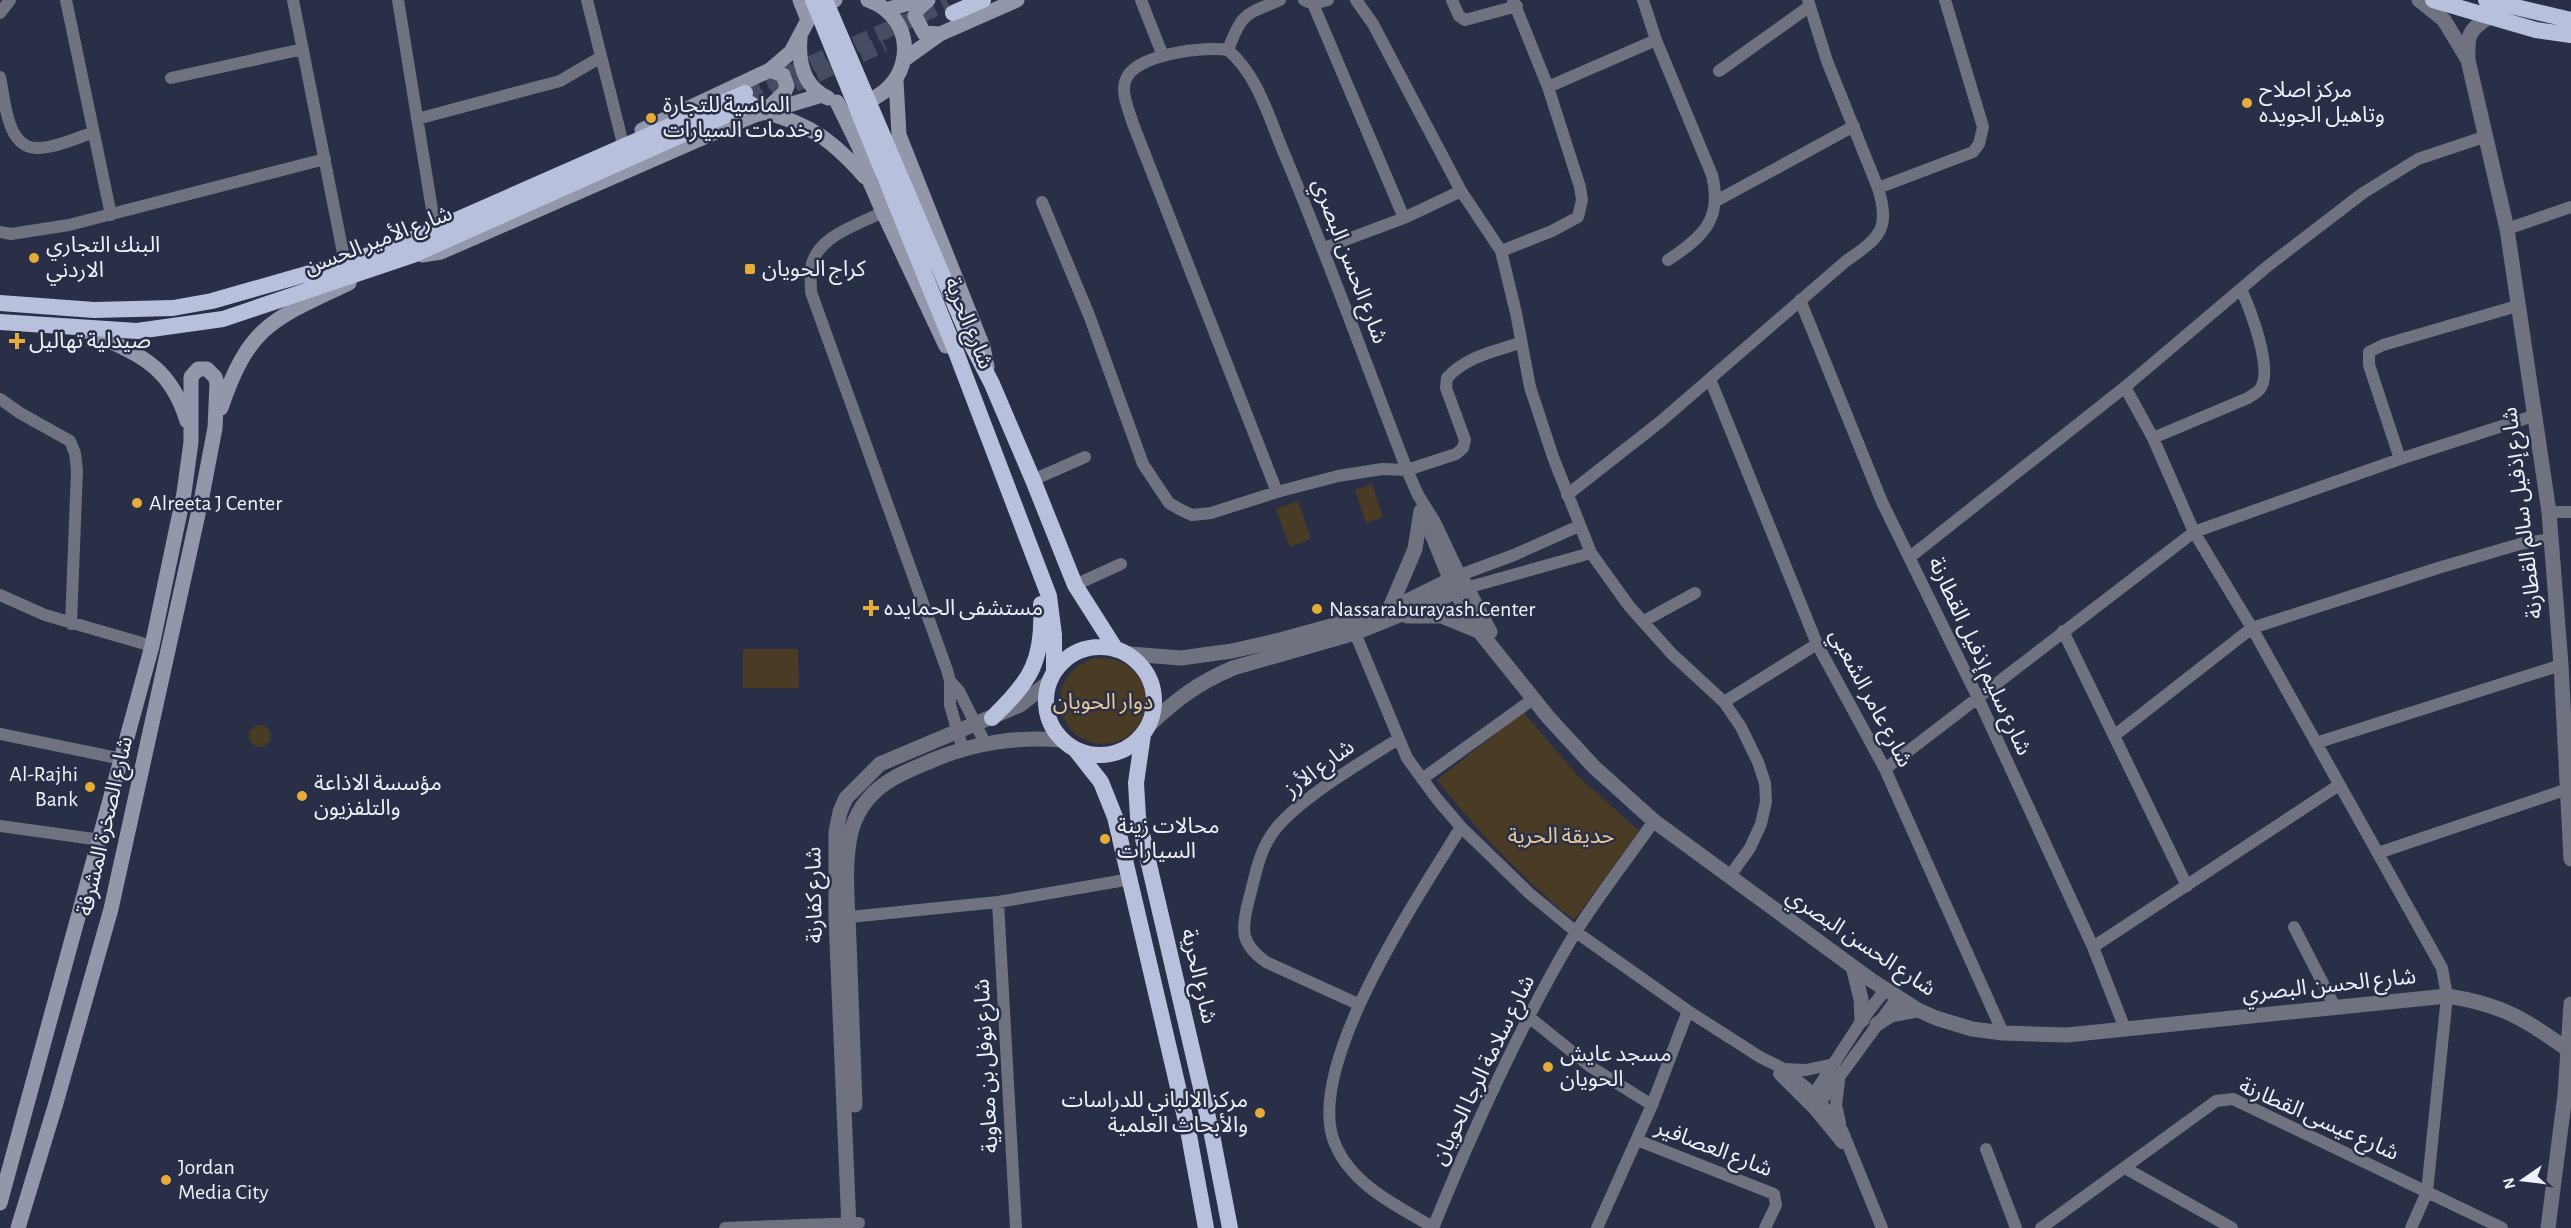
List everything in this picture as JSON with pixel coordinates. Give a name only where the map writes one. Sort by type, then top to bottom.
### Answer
[{"type":"highway","name":"شارع الحرية","points":[[813,0],[956,352],[1036,559],[1051,605],[1051,677]]},
{"type":"highway","name":"شارع الحرية","points":[[825,0],[973,347],[992,384],[1034,480],[1075,585],[1093,617],[1123,651]]},
{"type":"highway","points":[[952,5],[983,0]]},
{"type":"highway","points":[[2433,0],[2571,20]]},
{"type":"highway","points":[[2488,8],[2536,30],[2571,35]]},
{"type":"highway","name":"شارع الأمير الحسن","points":[[1,324],[137,331],[223,319],[380,268],[409,249],[754,103]]},
{"type":"highway","name":"شارع الأمير الحسن","points":[[0,303],[94,310],[173,308],[212,301],[345,263],[409,249]]},
{"type":"highway","points":[[992,718],[1028,680],[1036,656],[1042,620],[1036,559]]},
{"type":"highway","points":[[1088,647],[1123,651],[1145,669],[1154,694],[1154,708],[1146,730],[1132,745],[1119,752],[1097,755],[1069,745],[1053,728],[1047,714],[1046,698],[1051,677],[1064,660],[1088,647]]},
{"type":"highway","name":"شارع الحرية","points":[[1146,730],[1136,783],[1138,817],[1209,1124],[1230,1228]]},
{"type":"highway","name":"شارع الحرية","points":[[1069,745],[1101,782],[1109,799],[1131,879],[1188,1130],[1206,1228]]},
{"type":"main road","points":[[800,0],[808,20]]},
{"type":"main road","points":[[409,249],[434,222],[622,140],[770,70],[791,52],[808,20],[820,7],[835,0]]},
{"type":"main road","points":[[800,38],[799,54],[802,70],[810,84],[822,95],[837,102],[859,104],[880,96],[896,81],[905,59],[904,41],[898,24],[886,10],[869,0]]},
{"type":"main road","points":[[886,10],[918,0]]},
{"type":"main road","points":[[928,0],[916,10],[918,25],[924,33],[940,34]]},
{"type":"main road","points":[[905,59],[940,34],[1017,0]]},
{"type":"main road","points":[[409,249],[441,252],[754,103],[784,93],[787,86],[783,75],[770,70]]},
{"type":"main road","points":[[896,81],[899,135]]},
{"type":"main road","points":[[754,103],[822,95]]},
{"type":"main road","points":[[837,102],[860,149],[870,182],[946,347],[971,390]]},
{"type":"main road","points":[[754,103],[829,140],[870,182]]},
{"type":"main road","points":[[860,149],[860,132],[863,126],[876,117],[884,116],[888,119],[899,135],[982,347],[992,384]]},
{"type":"main road","points":[[214,428],[231,379],[249,345],[262,330],[294,309],[380,268]]},
{"type":"main road","points":[[84,330],[136,354],[156,367],[169,381],[180,403],[191,442]]},
{"type":"main road","points":[[191,442],[190,385],[191,377],[198,369],[207,369],[215,377],[214,428]]},
{"type":"main road","name":"شارع الصخرة المشرفة","points":[[18,1228],[111,909],[202,496],[214,428]]},
{"type":"main road","name":"شارع الصخرة المشرفة","points":[[0,1203],[2,1188],[101,840],[152,646],[181,516],[191,442]]},
{"type":"street","points":[[0,13],[10,0]]},
{"type":"street","points":[[66,0],[111,215]]},
{"type":"street","points":[[293,0],[345,263]]},
{"type":"street","points":[[398,0],[434,222]]},
{"type":"street","points":[[586,0],[622,140]]},
{"type":"street","points":[[1142,0],[1162,56]]},
{"type":"street","points":[[1277,492],[1137,134],[1123,87],[1126,76],[1138,66],[1162,56],[1213,47],[1228,50],[1244,16],[1280,0]]},
{"type":"street","points":[[1328,0],[1309,2],[1404,218]]},
{"type":"street","points":[[1356,0],[1373,24],[1461,190],[1501,251],[1530,387],[1579,526],[1591,553],[1629,606],[1672,654],[1724,702],[1741,727],[1758,762],[1765,783],[1766,801],[1761,824],[1750,848],[1729,877]]},
{"type":"street","points":[[1452,0],[1459,16],[1466,20],[1515,3],[1548,87],[1580,187],[1582,208],[1578,217],[1552,231],[1501,251]]},
{"type":"street","points":[[1643,0],[1656,40],[1712,175],[1716,201],[1712,220],[1704,231],[1668,260]]},
{"type":"street","points":[[1878,188],[1965,156],[1979,144],[1983,136],[1976,99],[1945,0]]},
{"type":"street","name":"شارع إذفيل سالم القطارنة","points":[[2419,0],[2444,20],[2468,60]]},
{"type":"street","points":[[1568,495],[1660,422],[1800,300],[1874,240],[1885,216],[1878,188],[1827,61],[1809,3],[1719,71]]},
{"type":"street","name":"شارع إذفيل سالم القطارنة","points":[[2488,8],[2471,30],[2468,60],[2507,229],[2549,512],[2569,788],[2571,859]]},
{"type":"street","points":[[1548,87],[1656,40]]},
{"type":"street","points":[[171,78],[303,49]]},
{"type":"street","name":"شارع الحسن البصري","points":[[1228,50],[1240,60],[1251,76],[1324,248],[1407,470],[1418,495],[1435,522],[1457,584],[1490,632],[1497,652]]},
{"type":"street","points":[[417,119],[561,81],[601,57]]},
{"type":"street","points":[[0,77],[13,134],[24,144],[40,148],[92,133]]},
{"type":"street","points":[[1716,201],[1854,126]]},
{"type":"street","points":[[1910,557],[2125,387],[2241,289],[2341,210],[2399,170],[2426,156],[2484,136]]},
{"type":"street","points":[[0,232],[11,234],[28,232],[111,215],[325,159]]},
{"type":"street","points":[[1324,248],[1404,218],[1461,190]]},
{"type":"street","points":[[1042,202],[1089,315],[1143,464],[1169,503],[1192,515],[1211,513],[1277,492],[1369,470],[1407,470],[1448,458],[1463,448],[1465,440],[1446,388],[1447,378],[1451,373],[1485,354],[1520,343]]},
{"type":"street","points":[[2507,229],[2571,207]]},
{"type":"street","points":[[884,212],[830,238],[817,252],[811,267],[811,292],[950,681],[959,691],[986,745]]},
{"type":"street","points":[[2153,438],[2248,398],[2259,390],[2265,372],[2254,323],[2241,289]]},
{"type":"street","name":"شارع سليم إذفيل القطارنة","points":[[1800,300],[1882,502],[1978,698],[2093,947],[2125,1029]]},
{"type":"street","points":[[2400,459],[2368,365],[2369,352],[2383,345],[2517,306]]},
{"type":"street","name":"شارع عامر الشعبي","points":[[1710,379],[1817,644],[1886,769],[2002,1034]]},
{"type":"street","points":[[2125,387],[2153,438],[2194,532],[2252,628],[2442,968],[2447,996],[2427,1192],[2411,1228]]},
{"type":"street","points":[[0,399],[70,441],[75,453],[77,470],[71,624]]},
{"type":"street","points":[[1886,769],[2194,532],[2400,459],[2533,416]]},
{"type":"street","points":[[1034,480],[1085,457]]},
{"type":"street","name":"شارع الحسن البصري","points":[[1418,495],[1421,512],[1479,631],[1533,699],[1594,767],[1654,821],[1853,967],[1918,1010],[1972,1029],[2002,1034],[2067,1035],[2447,996],[2490,1004],[2508,1011],[2570,1052]]},
{"type":"street","points":[[1395,613],[1415,549],[1421,512]]},
{"type":"street","points":[[2549,512],[2571,512]]},
{"type":"street","points":[[1146,730],[1183,694],[1215,675],[1355,633],[1514,555],[1579,526]]},
{"type":"street","points":[[2115,735],[2252,628],[2438,568],[2520,544],[2551,539]]},
{"type":"street","points":[[1457,584],[1591,553]]},
{"type":"street","points":[[1075,585],[1121,564]]},
{"type":"street","points":[[1644,621],[1695,593]]},
{"type":"street","points":[[0,595],[71,624],[152,646]]},
{"type":"street","points":[[1123,651],[1181,658],[1232,651],[1395,613],[1442,616],[1460,621],[1479,631]]},
{"type":"street","points":[[2063,631],[2187,886]]},
{"type":"street","points":[[1355,633],[1398,739],[1422,779],[1461,827],[1529,893],[1576,932],[1688,1011],[1760,1057],[1784,1069],[1842,1130]]},
{"type":"street","points":[[1724,702],[1817,644]]},
{"type":"street","points":[[2316,743],[2561,665]]},
{"type":"street","name":"شارع كفارنة","points":[[854,1225],[842,918],[836,832],[846,798],[880,764],[1020,705],[1051,677]]},
{"type":"street","points":[[950,681],[948,697],[963,750]]},
{"type":"street","points":[[1422,779],[1533,699]]},
{"type":"street","points":[[0,734],[122,759]]},
{"type":"street","name":"شارع كفارنة","points":[[842,918],[850,841],[858,814],[868,799],[884,784],[902,774],[963,750],[986,745],[1036,738],[1069,745]]},
{"type":"street","name":"شارع الأرز","points":[[1358,1004],[1266,962],[1252,952],[1245,942],[1243,927],[1270,837],[1297,808],[1398,739]]},
{"type":"street","points":[[2093,947],[2338,785]]},
{"type":"street","points":[[2378,853],[2569,788]]},
{"type":"street","name":"شارع سلامة الرجا الحويان","points":[[1433,1228],[1476,1125],[1529,1017],[1576,932],[1654,821]]},
{"type":"street","points":[[0,826],[101,840]]},
{"type":"street","points":[[1433,1228],[1366,1184],[1345,1162],[1335,1144],[1329,1126],[1328,1107],[1330,1091],[1358,1004],[1461,827]]},
{"type":"street","points":[[842,918],[998,902],[1131,879]]},
{"type":"street","name":"شارع نوفل بن معاوية","points":[[998,902],[1017,1228]]},
{"type":"street","points":[[2294,927],[2336,1007]]},
{"type":"street","points":[[1853,967],[1861,999],[1862,1020]]},
{"type":"street","points":[[1815,1102],[1834,1064],[1862,1020],[1891,994]]},
{"type":"street","points":[[1815,1102],[1840,1079],[1877,1024],[1891,994]]},
{"type":"street","points":[[2548,1228],[2570,1052],[2571,1004]]},
{"type":"street","points":[[1877,1024],[1891,1015],[1918,1010]]},
{"type":"street","points":[[1597,1228],[1652,1105],[1688,1011]]},
{"type":"street","points":[[1529,1017],[1591,1067],[1652,1105]]},
{"type":"street","points":[[1760,1057],[1815,1102],[1854,1158]]},
{"type":"street","points":[[1784,1069],[1806,1070],[1834,1064]]},
{"type":"street","points":[[1840,1079],[1836,1105],[1842,1130],[1882,1228]]},
{"type":"street","name":"شارع عيسى القطارنة","points":[[2041,1228],[2216,1101],[2233,1099],[2502,1228]]},
{"type":"street","name":"شارع العصافير","points":[[1637,1140],[1774,1194],[1776,1205],[1765,1228]]},
{"type":"street","points":[[1986,1149],[2016,1228]]},
{"type":"street","points":[[2125,1168],[2232,1228]]},
{"type":"street","points":[[725,1228],[854,1225]]},
{"type":"green space","points":[[1372,484],[1383,517],[1366,523],[1355,490]]},
{"type":"green space","points":[[1298,501],[1311,539],[1290,547],[1276,509]]},
{"type":"green space","points":[[743,649],[798,649],[799,688],[743,688]]},
{"type":"green space","name":"دوار الحويان","points":[[1103,658],[1120,661],[1139,677],[1143,684],[1146,701],[1143,718],[1127,737],[1120,741],[1103,744],[1086,741],[1067,725],[1063,718],[1060,701],[1063,684],[1079,665],[1086,661]]},
{"type":"green space","name":"حديقة الحرية","points":[[1523,712],[1578,776],[1639,831],[1574,920],[1501,854],[1437,780]]},
{"type":"green space","points":[[260,725],[270,732],[271,736],[264,746],[260,747],[250,740],[249,736],[256,726]]},
{"type":"tunnel","points":[[745,93],[948,3]]},
{"type":"tunnel","points":[[751,104],[884,44]]},
{"type":"place","name":"مركز اصلاح وتاهيل الجويده","points":[[2247,103]]},
{"type":"place","name":"الماسية للتجارة و خدمات السيارات","points":[[651,118]]},
{"type":"place","name":"البنك التجاري الاردني","points":[[34,258]]},
{"type":"place","name":"كراج الحويان","points":[[750,269]]},
{"type":"place","name":"صيدلية تهاليل","points":[[17,341]]},
{"type":"place","name":"Alreeta J Center","points":[[137,503]]},
{"type":"place","name":"مستشفى الحمايده","points":[[871,608]]},
{"type":"place","name":"Nassaraburayash.Center","points":[[1317,609]]},
{"type":"place","name":"Al-Rajhi Bank","points":[[90,787]]},
{"type":"place","name":"مؤسسة الاذاعة والتلفزيون","points":[[302,796]]},
{"type":"place","name":"محالات زينة السيارات","points":[[1105,839]]},
{"type":"place","name":"مسجد عايش الحويان","points":[[1548,1067]]},
{"type":"place","name":"مركز الالباني للدراسات والأبحاث العلمية","points":[[1260,1113]]},
{"type":"place","name":"Jordan Media City","points":[[166,1180]]}]
